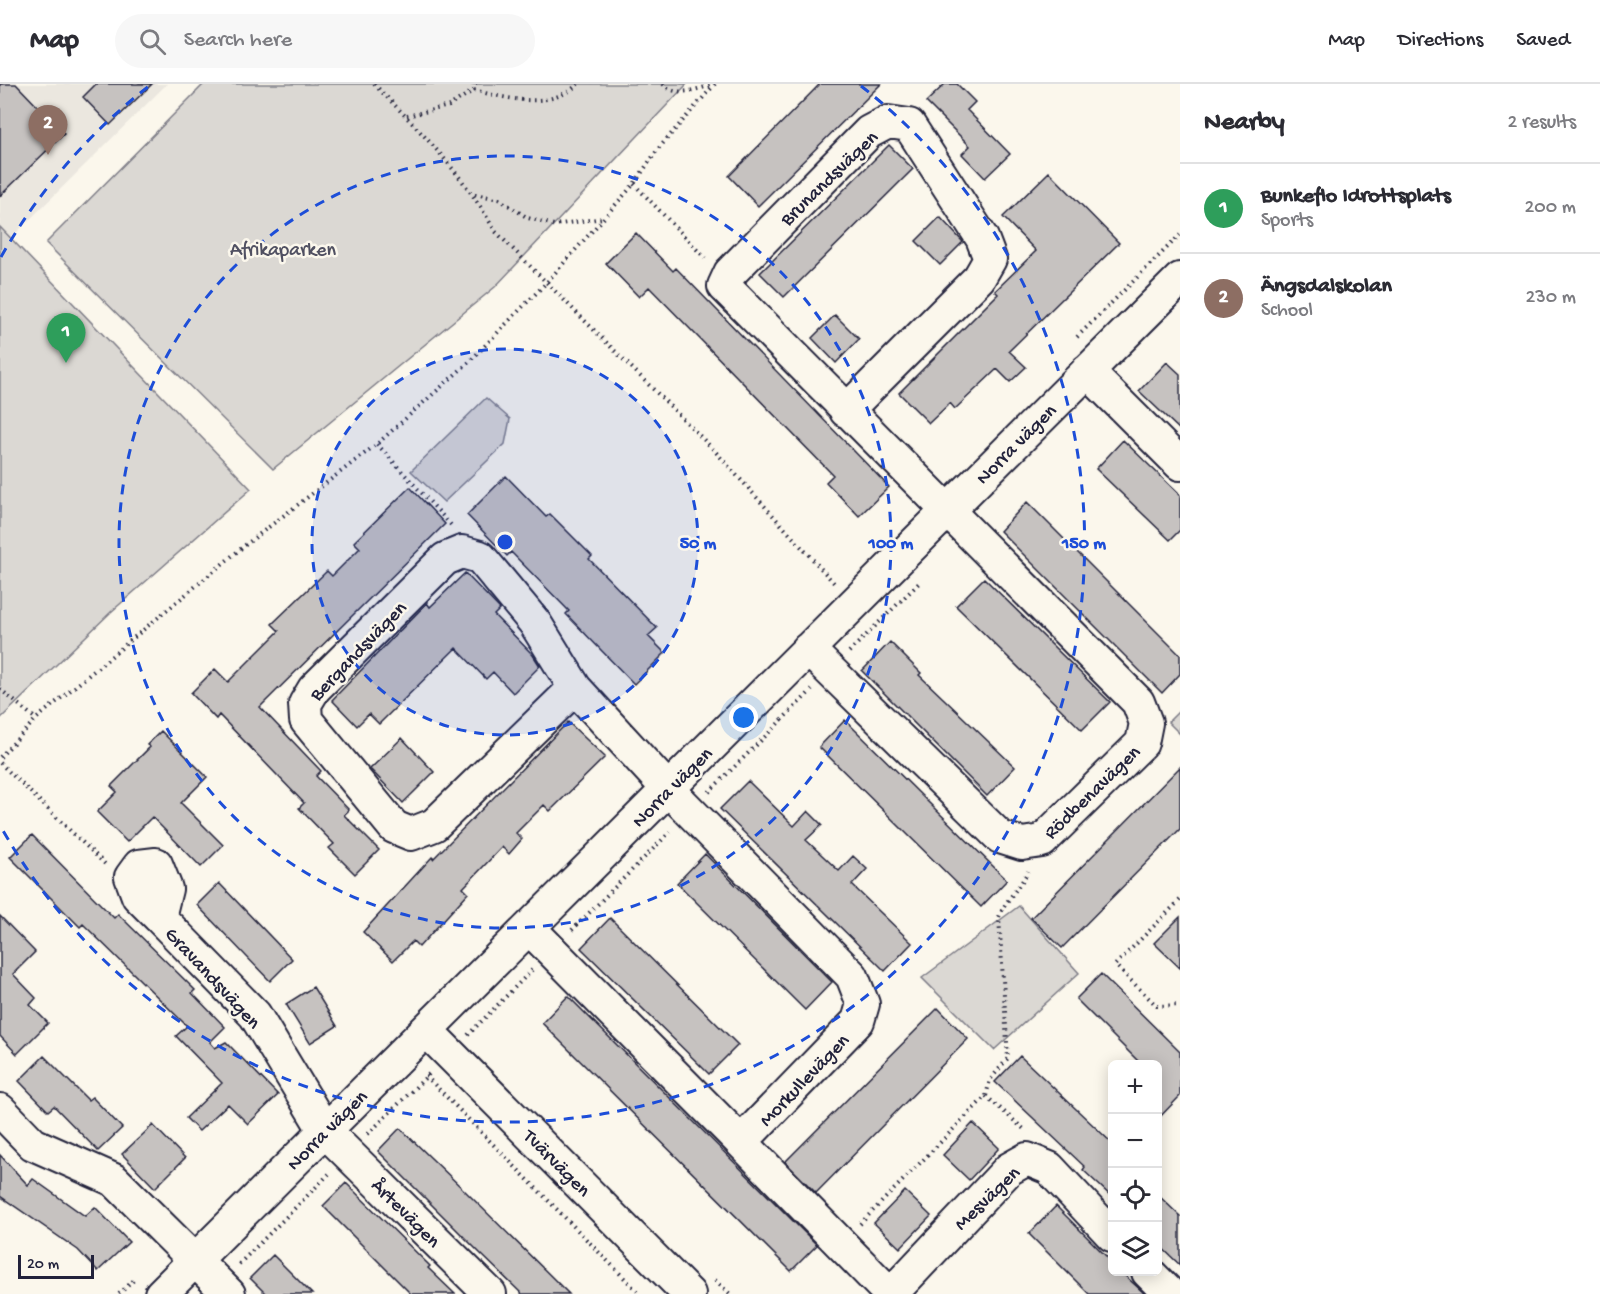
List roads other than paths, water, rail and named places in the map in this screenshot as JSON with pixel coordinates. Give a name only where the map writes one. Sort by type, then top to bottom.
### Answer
[{"type":"street","name":"Brunandsvägen","points":[[888,122],[909,125],[982,238],[990,259],[979,278],[846,411],[724,286],[730,273],[868,132],[888,122]]},
{"type":"street","name":"Norra vägen","points":[[161,1294],[1180,279]]},
{"type":"street","points":[[1087,371],[1180,464]]},
{"type":"street","points":[[846,411],[947,511]]},
{"type":"street","name":"Rödbenavägen","points":[[808,649],[1000,837],[1022,844],[1042,841],[1142,743],[1146,723],[1138,702],[947,511]]},
{"type":"street","name":"Bergandsvägen","points":[[462,552],[480,557],[535,623],[575,688],[434,825],[411,834],[394,827],[306,720],[305,704],[314,689],[445,559],[462,552]]},
{"type":"street","points":[[575,688],[668,789]]},
{"type":"street","name":"Morkullevägen","points":[[528,928],[741,1142],[858,1021],[863,1004],[852,976],[668,789]]},
{"type":"street","name":"Gravandsvägen","points":[[148,907],[255,1015],[325,1131]]},
{"type":"street","name":"Tvärvägen","points":[[426,1030],[689,1294]]},
{"type":"street","points":[[0,1110],[33,1144],[114,1180],[229,1294]]},
{"type":"street","name":"Årtevägen","points":[[325,1131],[489,1294]]},
{"type":"street","points":[[741,1142],[890,1294]]},
{"type":"street","name":"Mesvägen","points":[[890,1294],[1009,1169],[1027,1159],[1048,1168],[1108,1229]]},
{"type":"street","points":[[1152,1276],[1170,1294]]},
{"type":"place","name":"Ängsdalskolan","points":[[48,155]]},
{"type":"place","name":"Bunkeflo Idrottsplats","points":[[66,363]]},
{"type":"park label","name":"Afrikaparken","points":[[283,248]]}]
